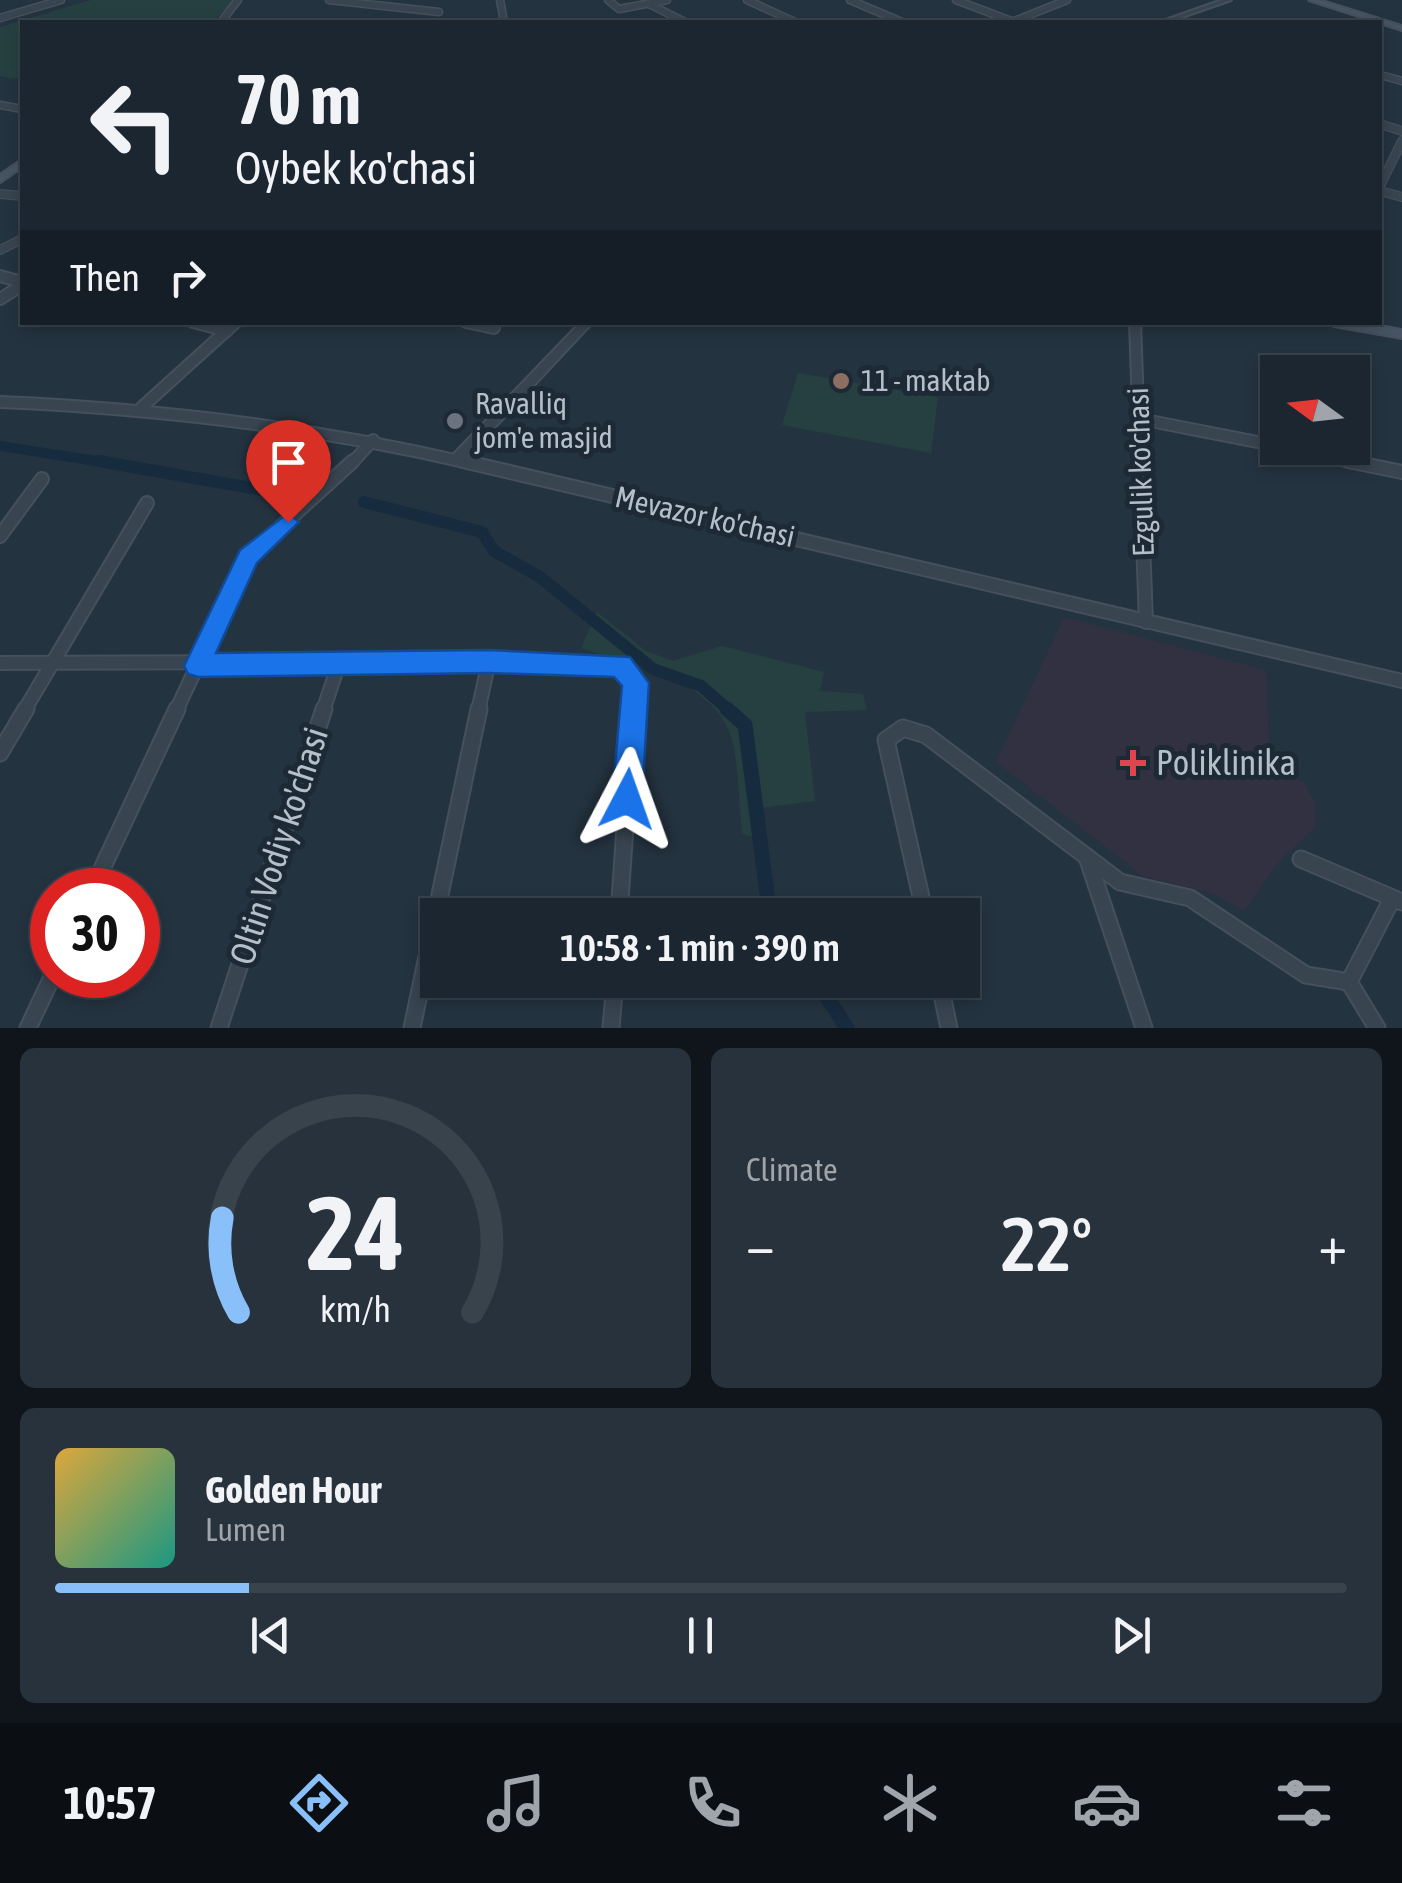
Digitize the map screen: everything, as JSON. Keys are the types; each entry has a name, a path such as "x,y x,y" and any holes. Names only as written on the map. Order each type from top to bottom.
{"main road":[{"path":"1312,0 1376,20"},
{"path":"1351,325 1402,334"}],"street":[{"path":"0,18 61,0"},
{"path":"329,0 439,12"},
{"path":"608,0 620,10 666,0"},
{"path":"747,0 792,20"},
{"path":"850,0 897,20"},
{"path":"956,0 1008,20"},
{"path":"1018,20 1067,0"},
{"path":"1168,20 1228,0"},
{"path":"649,4 682,20"},
{"path":"1382,184 1402,141"},
{"path":"204,325 227,331"},
{"path":"141,408 233,325"},
{"path":"480,325 494,328"},
{"path":"458,458 585,325"},
{"name":"Ezgulik ko'chasi","path":"1134,325 1146,622"},
{"name":"Mevazor ko'chasi","path":"0,402 141,408 373,440 1402,682"},
{"path":"1140,419 1260,443"},
{"path":"102,868 248,557 328,488 373,440"},
{"path":"1368,465 1402,472"},
{"path":"0,536 42,479"},
{"path":"0,753 147,503"},
{"path":"0,664 489,662 620,666 635,683 620,898"},
{"path":"412,1028 489,662"},
{"name":"Oltin Vodiy ko'chasi","path":"219,1028 339,663"},
{"path":"920,898 886,740 902,728 926,735 1120,882 1190,898 1306,975 1349,982 1377,1028"},
{"path":"1087,858 1144,1028"},
{"path":"1300,859 1397,900 1349,982"},
{"path":"28,1028 42,998"},
{"path":"612,1028 614,998"},
{"path":"943,998 949,1028"}],"shaded area":[{"name":"Poliklinika","path":"1064,617 1266,670 1270,764 1304,783 1316,804 1315,829 1282,858 1244,911 1211,893 1143,876 996,762"}],"green space":[{"path":"91,0 234,0 215,20 24,20"},
{"path":"20,21 20,77 14,79 0,76 0,27"},
{"path":"798,373 938,397 931,453 782,425"},
{"path":"597,612 646,651 673,661 722,646 824,672 820,691 863,694 867,710 805,712 815,801 760,808 762,839 742,834 736,759 726,725 695,691 651,670 581,648"}],"waterway":[{"path":"0,446 115,464"},
{"path":"99,461 285,494"},
{"path":"364,502 482,532 494,551 540,577 653,669 701,686 730,711"},
{"path":"727,709 745,725 768,898"},
{"path":"828,998 847,1028"}],"place":[{"name":"11 - maktab","path":"841,381"},
{"name":"Ravalliq jom'e masjid","path":"455,421"},
{"name":"Poliklinika","path":"1133,763"}],"route":[{"path":"288,522 248,557 198,666 489,662 620,666 635,683 627,799"}]}
